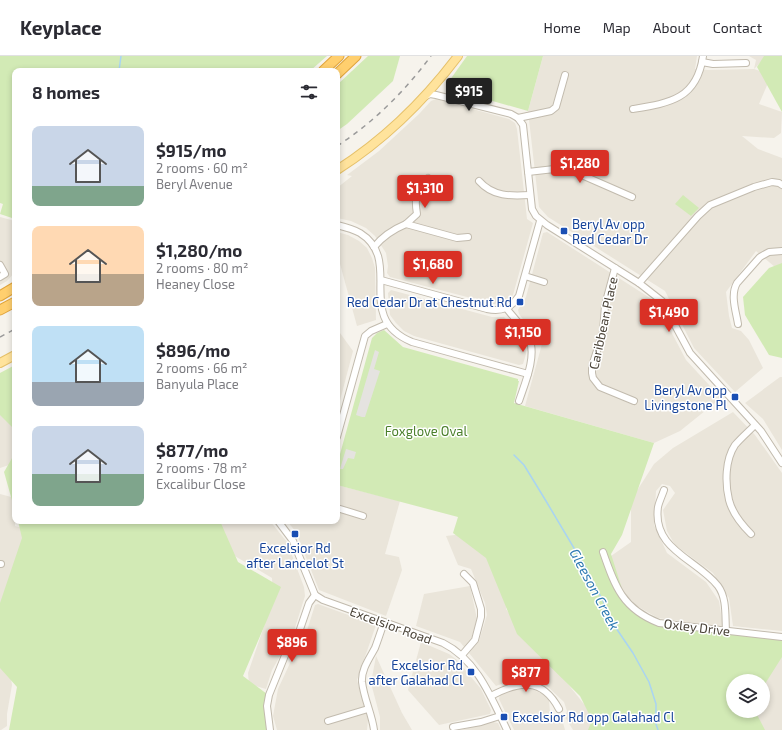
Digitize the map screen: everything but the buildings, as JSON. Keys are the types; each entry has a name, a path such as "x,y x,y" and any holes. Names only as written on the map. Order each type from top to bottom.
{"highway":[{"path":"326,68 339,56"},
{"path":"340,71 356,56"},
{"path":"0,296 12,289"},
{"path":"0,310 12,304"}],"main road":[{"path":"340,162 363,147 390,125 427,88 452,56"},
{"path":"340,168 382,137 423,98 458,56"},
{"path":"0,358 12,352"},
{"path":"0,363 12,357"}],"street":[{"path":"633,109 668,102 682,95 692,87 698,76 702,59 713,64 746,63"},
{"path":"518,118 551,111 556,107 565,74"},
{"path":"441,78 437,89 442,96"},
{"path":"423,98 430,94 442,96 511,114 518,118 523,125 532,209 540,221 639,283 662,301 690,353 755,425 782,463"},
{"path":"528,172 563,168 568,169 632,197"},
{"path":"374,247 380,240 406,224 417,214 414,202 419,188 428,178"},
{"path":"479,181 486,188 506,196 530,194"},
{"path":"639,283 698,216 710,205 754,187 772,182 779,183 782,186"},
{"path":"381,280 495,311 507,309 519,296 540,221"},
{"path":"406,224 457,238 468,237"},
{"path":"340,226 360,233 369,240 374,247 378,257 381,280 381,304 387,324 395,333 412,342 528,374"},
{"path":"738,324 734,295 737,283 760,257 769,252 782,251"},
{"path":"0,265 3,276"},
{"name":"Caribbean Place","path":"616,268 605,305 603,332 594,358 592,373 596,384 600,388 634,401"},
{"path":"525,276 544,282"},
{"path":"507,309 527,334 532,345 532,358 519,401"},
{"path":"340,426 365,336 371,330 387,324"},
{"path":"751,534 743,526 729,500 727,472 730,455 735,446 755,425"},
{"path":"664,490 658,507 658,522 662,536 673,549 707,575 718,587 725,605 726,631"},
{"path":"340,509 363,516"},
{"path":"270,730 267,706 269,696 286,653 298,635 309,603 315,595 293,541 280,524"},
{"name":"Oxley Drive","path":"603,552 621,596 634,610 648,619 659,623 782,637"},
{"path":"462,655 475,640 482,617 481,609 472,583 464,574"},
{"name":"Excelsior Road","path":"315,595 323,600 443,643 462,655 484,683 507,730"},
{"path":"374,730 373,721 368,709 362,682 362,672 375,647 384,622"},
{"path":"491,696 510,686 530,684 539,687 546,692 554,700 559,709"},
{"path":"328,721 368,709"},
{"path":"453,727 481,722 500,716"}],"shaded area":[{"path":"543,56 697,56 695,69 754,69 760,71 768,83 759,104 782,112 781,133 774,138 742,136 758,149 782,158 782,273 756,251 726,292 732,328 741,331 749,340 763,368 735,392 694,348 665,291 548,217 539,207 528,111"},
{"path":"749,56 767,56 754,69 756,60"},
{"path":"436,99 509,119 515,123 517,129 527,219 533,223 513,295 510,299 502,303 494,304 390,277 387,273 388,266 386,253 375,236 366,228 351,221 340,219 340,186 352,176 347,175 379,151 431,101"},
{"path":"0,217 12,220 12,275 7,281 0,285"},
{"path":"547,232 656,303 686,360 721,398 680,431 654,443 525,406 542,344 519,314 518,310 526,297 543,233"},
{"path":"340,233 359,241 367,248 375,268 376,320 357,326 340,264"},
{"path":"391,290 492,317 504,317 524,342 526,354 523,364 519,365 414,336 404,331 390,315 388,293"},
{"path":"340,333 353,351 340,401"},
{"path":"375,350 379,352 374,369 380,371 365,417 362,417 356,415"},
{"path":"782,377 782,450 763,419 745,403"},
{"path":"0,392 12,405 12,464 0,468"},
{"path":"733,412 755,435 782,473 782,631 733,626 729,598 713,573 675,545 667,531 663,510 675,493 670,486 662,484 656,491 654,525 667,553 706,582 719,601 723,627 658,618 637,606 620,588 611,556 631,542 631,500 654,464 673,448"},
{"path":"346,449 356,452 354,459 348,458 343,469 340,469"},
{"path":"340,486 400,501 385,554 399,557 402,570 386,616 319,590 296,532 289,524 340,524"},
{"path":"0,494 12,497 12,524 47,534 10,672 12,685 7,714 7,726 0,730"},
{"path":"215,524 272,524 287,542 304,587 305,596 293,634 272,670 266,689 249,684 248,673 273,600 272,578 228,552"},
{"path":"463,534 483,549 512,586 506,609 527,638 583,703 591,709 594,723 591,730 573,730 565,717 567,711 564,702 547,686 535,680 517,678 496,686 469,653 479,641 487,615 485,603 471,569 458,565 446,536"},
{"path":"470,586 477,619 470,643 465,648 460,642 416,626 424,594"},
{"path":"318,604 376,625 357,680 368,720 367,730 277,730 273,716 278,689 291,661 304,640 315,605"},
{"path":"421,642 449,654 457,660 481,689 491,710 490,714 439,725 408,690"},
{"path":"376,656 402,713 412,730 380,730 380,717 371,683"},
{"path":"782,656 782,730 757,730 753,718 770,718 770,674"},
{"path":"515,688 529,688 545,695 549,700 550,713 562,719 565,730 514,730 499,699 500,694"},
{"path":"493,722 498,723 501,730 460,730"}],"green space":[{"path":"0,56 327,56 313,68 12,68 12,218 0,214 3,204 0,203"},
{"path":"368,56 400,56 393,81 340,129 340,82"},
{"path":"467,56 543,56 528,111 447,88 447,84"},
{"path":"764,56 782,56 782,112 757,67"},
{"path":"683,195 699,208 691,216 675,204"},
{"path":"782,263 782,358 769,355 745,315 743,297 769,268"},
{"name":"Foxglove Oval","path":"384,330 403,347 518,379 519,381 514,403 654,443 622,535 611,554 624,595 637,610 657,623 782,637 782,657 770,676 770,674 726,674 726,718 759,718 765,730 588,730 592,720 580,696 517,634 486,558 453,533 458,517 340,486 340,454 372,338 377,333"},
{"path":"12,367 12,427 0,415 0,373"},
{"path":"12,458 12,500 4,472"},
{"path":"19,524 221,524 238,562 281,587 243,676 267,694 266,730 9,730 17,687 0,668 0,603 22,538"}],"waterway":[{"path":"119,68 121,56"},
{"name":"Gleeson Creek","path":"514,455 524,465 546,501 587,570 616,628 633,653 649,682 656,704 656,724 658,730"}],"railway":[{"path":"340,144 388,106 431,56"},
{"path":"0,337 12,331"}],"place":[{"name":"Beryl Av opp Red Cedar Dr","path":"564,231"},
{"name":"Red Cedar Dr at Chestnut Rd","path":"520,302"},
{"name":"Beryl Av opp Livingstone Pl","path":"735,397"},
{"name":"Excelsior Rd after Lancelot St","path":"295,534"},
{"name":"Excelsior Rd after Galahad Cl","path":"471,672"},
{"name":"Excelsior Rd opp Galahad Cl","path":"504,717"}]}
